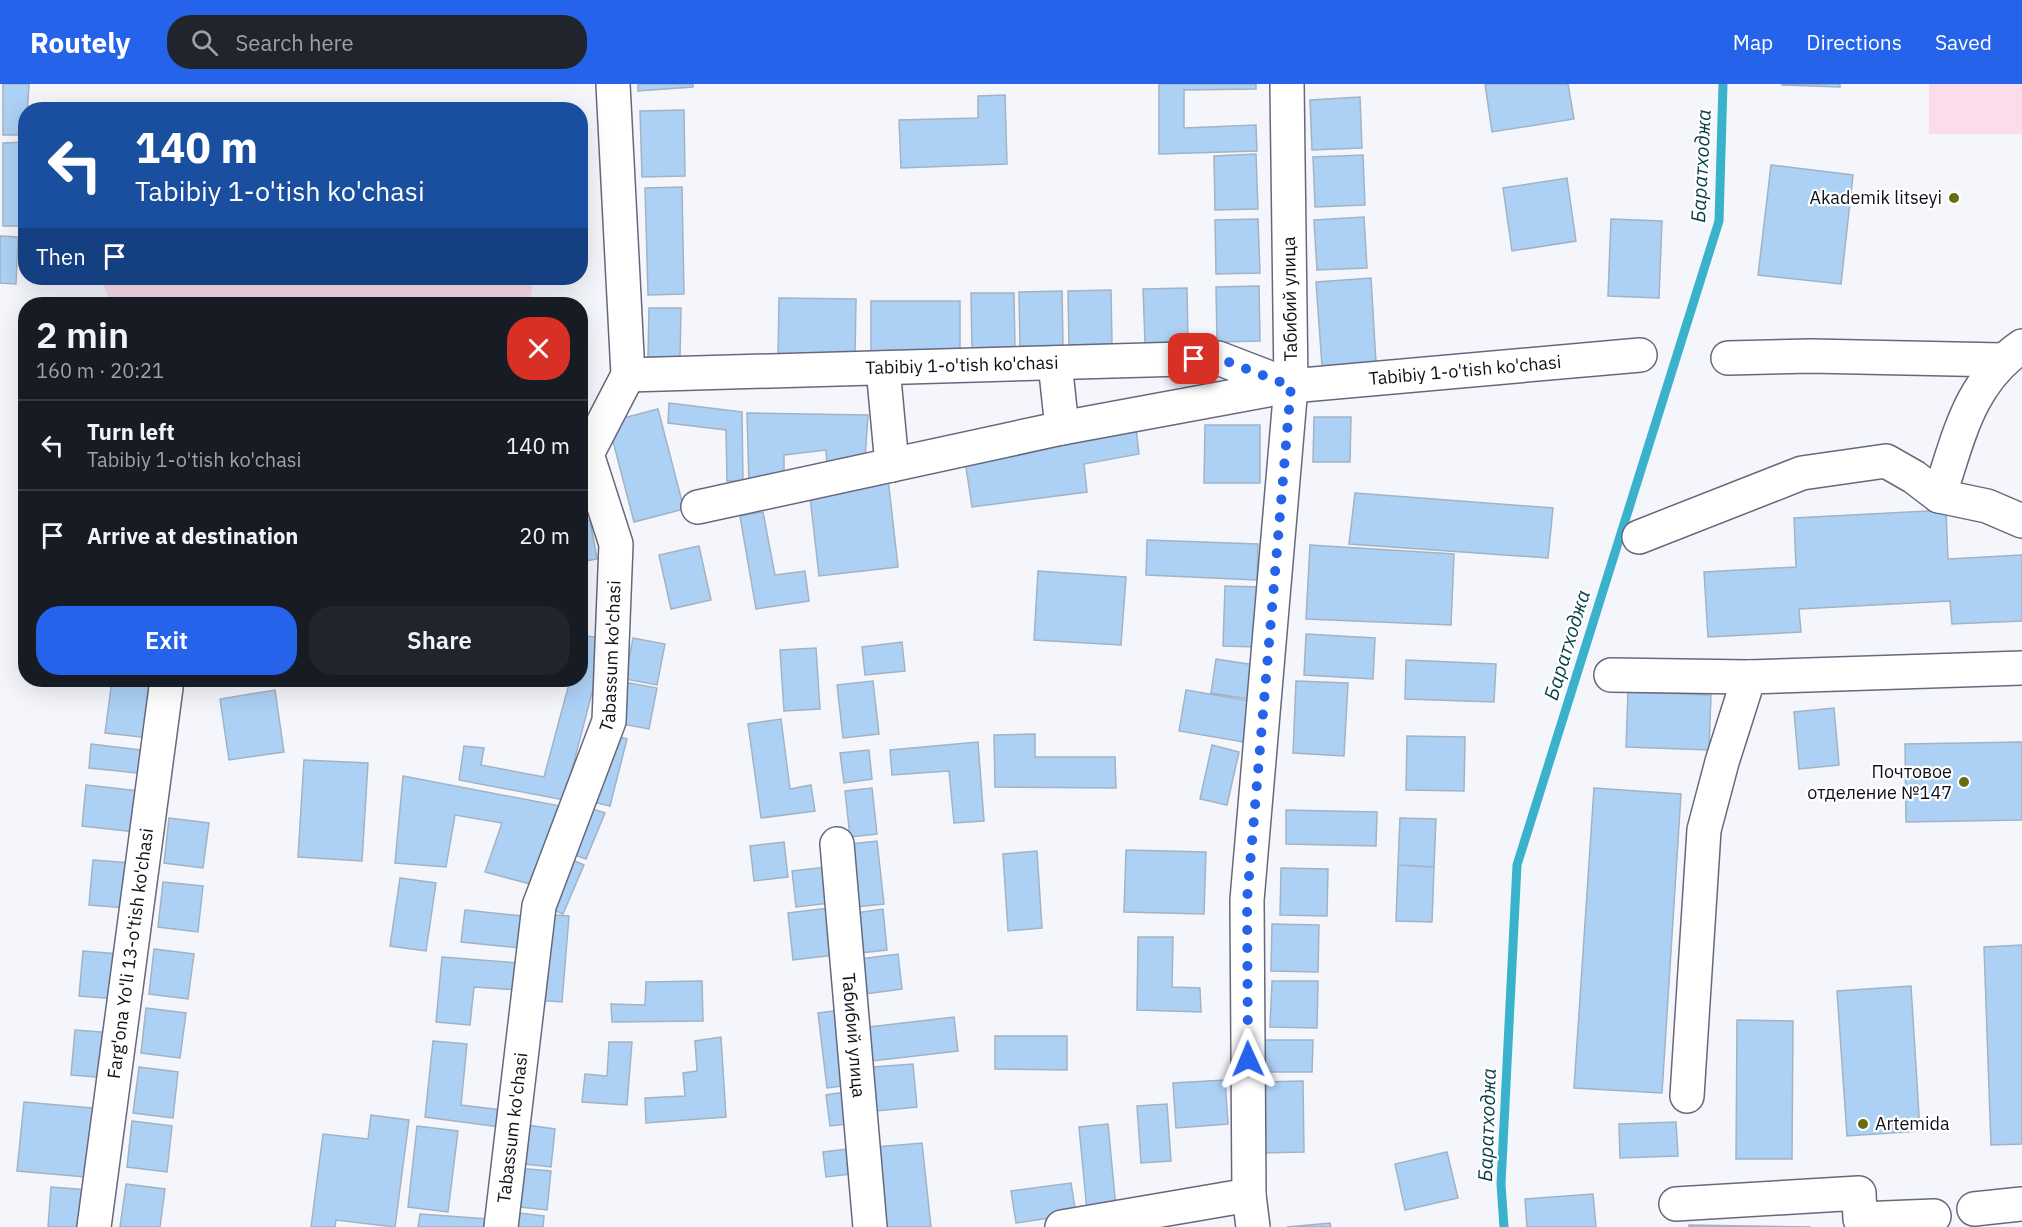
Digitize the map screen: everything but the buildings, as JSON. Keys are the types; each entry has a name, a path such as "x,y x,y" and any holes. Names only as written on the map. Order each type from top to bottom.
{"street":[{"path":"613,84 628,375"},
{"name":"Табибий улица","path":"1252,1227 1249,1195 1247,900 1291,386 1287,84"},
{"path":"1728,358 2012,353"},
{"path":"1939,496 1971,401 2012,353"},
{"name":"Tabibiy 1-o'tish ko'chasi","path":"699,507 1062,428 1291,386 1640,355"},
{"name":"Tabibiy 1-o'tish ko'chasi","path":"628,375 1218,358 1291,386"},
{"path":"1054,363 1062,428"},
{"path":"883,368 892,465"},
{"name":"Tabassum ko'chasi","path":"588,452 628,375"},
{"name":"Tabassum ko'chasi","path":"501,1227 539,906 609,721 616,544 588,457"},
{"path":"1639,537 1802,473 1886,461 1914,477 1939,496 1987,506 2022,521"},
{"path":"1611,675 1749,677 2022,668"},
{"path":"1687,1096 1704,830 1722,762 1749,677"},
{"name":"Farg'ona Yo'li 13-o'tish ko'chasi","path":"94,1227 166,687"},
{"name":"Табибий улица","path":"837,844 870,1227"},
{"path":"1676,1204 1859,1193 1860,1223 1934,1216"},
{"path":"1062,1227 1249,1195"},
{"path":"1974,1209 2022,1204"}],"shaded area":[{"path":"1929,84 2022,84 2022,134 1929,134"},
{"path":"104,285 532,285 530,297 108,297"}],"waterway":[{"name":"Баратходжа","path":"1504,1227 1501,1184 1517,865 1719,221 1723,84"}],"place":[{"name":"Akademik litseyi","path":"1954,198"},
{"name":"Почтовое отделение №147","path":"1964,782"},
{"name":"Artemida","path":"1863,1124"}],"route":[{"path":"1194,359 1218,358 1291,386 1247,900 1248,1059"}]}
